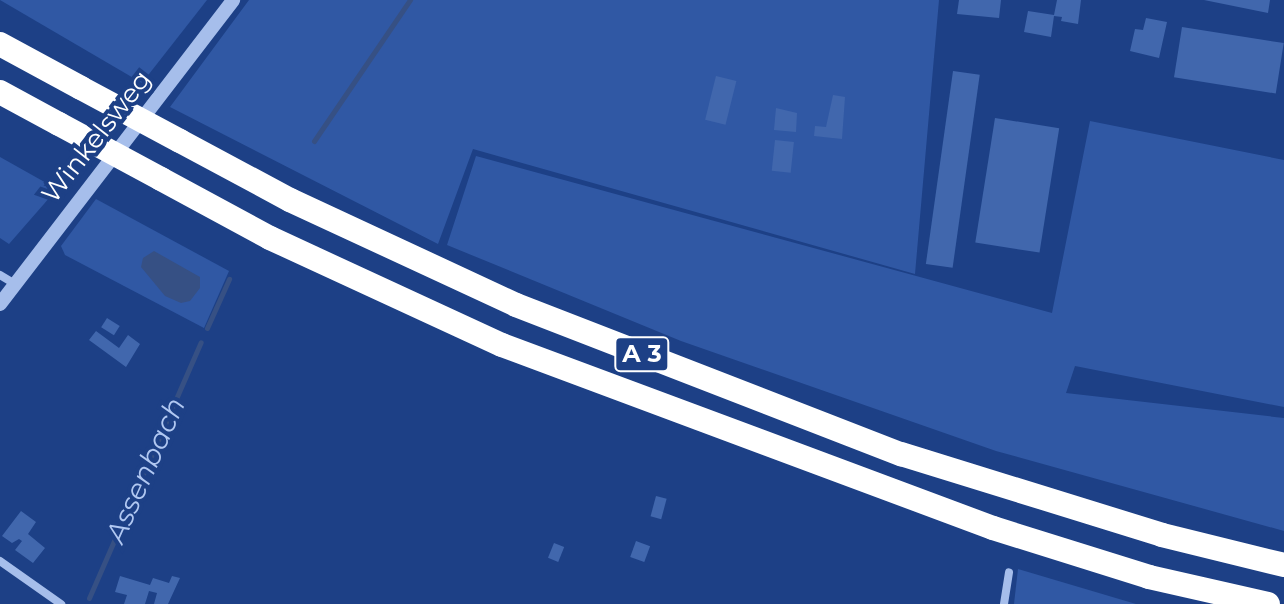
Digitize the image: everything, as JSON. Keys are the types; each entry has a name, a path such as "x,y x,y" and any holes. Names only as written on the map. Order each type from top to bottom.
{"highway":[{"name":"A 3","path":"0,44 290,200 516,305 901,454 1162,535 1284,565"},
{"name":"A 3","path":"0,92 270,238 502,345 1046,546 1149,577 1268,604"}],"street":[{"name":"Winkelsweg","path":"0,304 233,0"},
{"path":"0,275 15,284"},
{"path":"1,565 61,604"},
{"path":"1004,604 1009,572"}],"shaded area":[{"path":"0,0 207,0 142,83"},
{"path":"249,0 939,0 915,274 473,149 438,244 170,107"},
{"path":"1090,121 1284,160 1284,407 1075,366 1066,393 1284,418 1284,531 996,451 681,341 447,245 476,156 1052,313"},
{"path":"0,157 57,189 9,244 0,238"},
{"path":"96,199 229,271 204,328 65,255 61,246"},
{"path":"154,251 200,277 200,288 190,301 181,303 165,296 141,267 143,258"},
{"path":"1018,569 1136,604 1014,604"}],"building":[{"path":"959,0 1001,0 999,18 957,14"},
{"path":"1057,0 1081,0 1078,24 1061,21 1062,17 1054,16 1051,37 1024,32 1028,11 1054,15"},
{"path":"1204,0 1270,0 1268,13"},
{"path":"1146,18 1167,22 1159,58 1130,51 1135,29 1143,30"},
{"path":"1182,27 1284,43 1276,93 1174,77"},
{"path":"953,71 980,75 953,268 926,264"},
{"path":"716,76 736,81 725,125 705,120"},
{"path":"833,95 845,97 842,139 814,136 815,126 826,127"},
{"path":"776,108 797,113 796,132 774,130"},
{"path":"995,118 1059,128 1039,253 975,242"},
{"path":"775,140 794,142 791,173 772,171"},
{"path":"107,318 120,326 114,335 101,327"},
{"path":"96,331 119,348 128,335 140,344 126,367 89,340"},
{"path":"656,496 667,499 661,519 651,516"},
{"path":"21,511 36,522 28,534 45,548 33,563 15,550 22,541 19,539 12,543 2,536"},
{"path":"636,541 650,546 644,562 630,557"},
{"path":"554,543 564,547 558,562 548,558"},
{"path":"120,576 150,585 153,578 169,583 172,576 180,578 168,604 154,604 157,593 149,591 145,604 124,604 127,595 115,592"}],"waterway":[{"name":"Assenbach","path":"314,141 410,0"},
{"name":"Assenbach","path":"207,328 229,279"},
{"name":"Assenbach","path":"89,598 201,342"}]}
